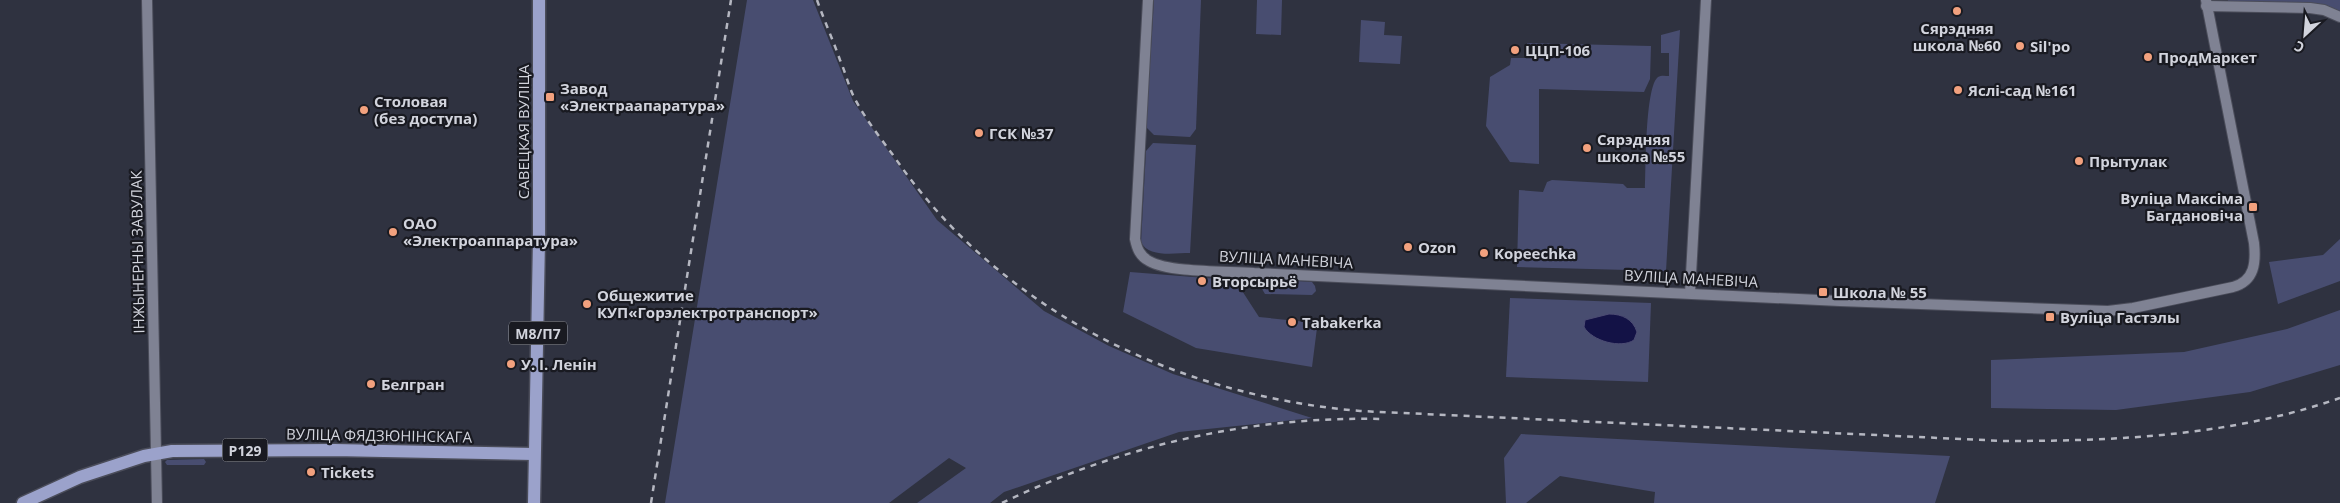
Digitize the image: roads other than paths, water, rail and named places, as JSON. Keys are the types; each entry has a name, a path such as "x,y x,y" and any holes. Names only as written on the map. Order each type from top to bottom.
{"main road":[{"name":"САВЕЦКАЯ ВУЛІЦА","path":"534,503 534,454 537,425 539,240 539,0"},
{"name":"ВУЛІЦА ФЯДЗЮНІНСКАГА","path":"23,503 80,477 157,452 334,450 534,454"}],"street":[{"name":"ІНЖЫНЕРНЫ ЗАВУЛАК","path":"147,0 157,503"},
{"name":"ВУЛІЦА МАНЕВІЧА","path":"1148,0 1135,239 1138,250 1151,262 1177,268 1690,294 2108,311 2133,308 2233,287 2240,285 2252,274 2255,258 2254,243 2206,3"},
{"path":"1690,294 1703,24 1706,0"},
{"path":"2206,3 2310,8 2324,10 2340,16"}],"railway":[{"path":"651,503 731,0"},
{"path":"817,0 851,91 866,118 936,210 985,259 1039,300 1097,336 1159,364 1224,386 1291,402 1360,411 2004,441 2089,440 2174,434 2258,421 2340,398"},
{"path":"1002,503 1093,465 1187,438 1283,423 1332,419 1381,419"}],"place":[{"name":"Сярэдняя школа №60","path":"1957,11"},
{"name":"Sil'po","path":"2020,46"},
{"name":"ЦЦП-106","path":"1515,50"},
{"name":"ПродМаркет","path":"2148,57"},
{"name":"Яслі-сад №161","path":"1958,90"},
{"name":"Завод «Электраапаратура»","path":"550,97"},
{"name":"Столовая (без доступа)","path":"364,110"},
{"name":"ГСК №37","path":"979,133"},
{"name":"Сярэдняя школа №55","path":"1587,148"},
{"name":"Прытулак","path":"2079,161"},
{"name":"Вуліца Максіма Багдановіча","path":"2253,207"},
{"name":"ОАО «Электроаппаратура»","path":"393,232"},
{"name":"Ozon","path":"1408,247"},
{"name":"Kopeechka","path":"1484,253"},
{"name":"Вторсырьё","path":"1202,281"},
{"name":"Школа № 55","path":"1823,292"},
{"name":"Общежитие КУП«Горэлектротранспорт»","path":"587,304"},
{"name":"Вуліца Гастэлы","path":"2050,317"},
{"name":"Tabakerka","path":"1292,322"},
{"name":"У. І. Ленін","path":"511,364"},
{"name":"Белгран","path":"371,384"},
{"name":"Tickets","path":"311,472"}]}
